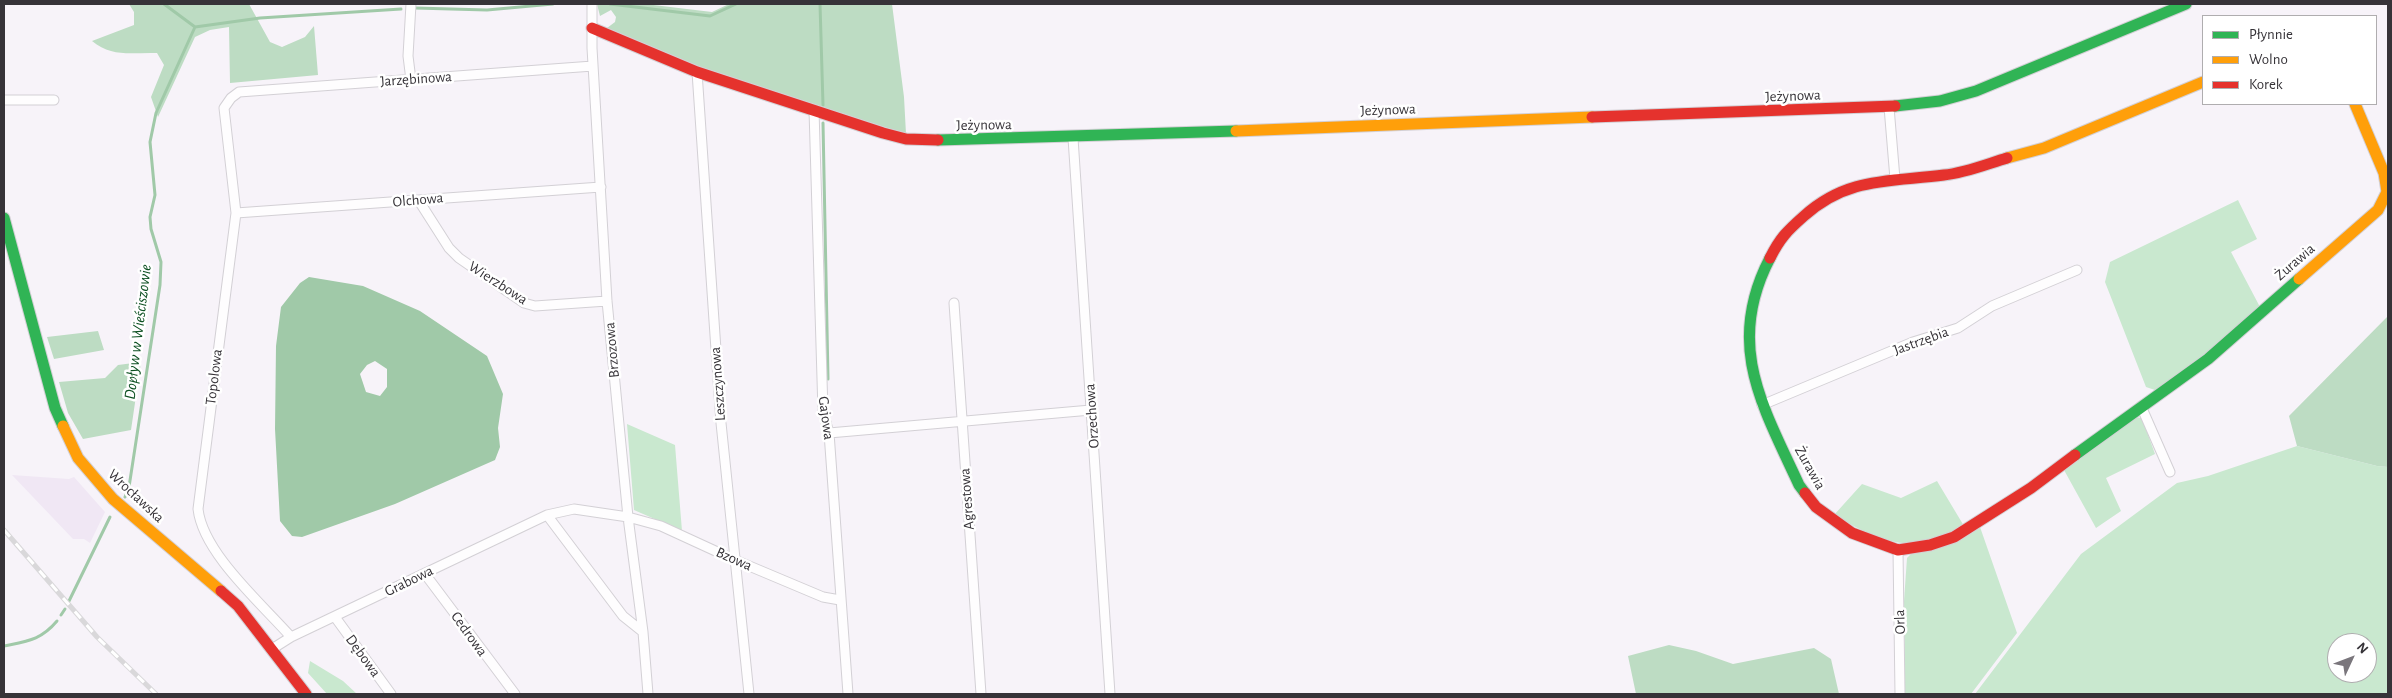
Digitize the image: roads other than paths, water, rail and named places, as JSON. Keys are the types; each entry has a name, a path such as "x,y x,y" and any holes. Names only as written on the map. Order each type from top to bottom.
{"street":[{"path":"410,80 408,56 411,4"},
{"name":"Brzozowa","path":"592,4 593,66 607,301 628,517 643,632 648,694"},
{"name":"Jeżynowa","path":"592,28 697,72 906,139 948,140 1073,138 1889,107 1940,101 1976,91 2186,4"},
{"name":"Jarzębinowa","path":"239,92 593,66"},
{"name":"Leszczynowa","path":"697,72 721,423 749,694"},
{"name":"Żurawia","path":"2202,82 2044,148 1946,175 1895,179 1850,187 1833,194 1815,206 1781,237 1760,276 1754,295 1748,326 1752,365 1762,405 1799,485 1811,502 1826,516 1852,533 1898,550 1942,542 1970,528 2064,465 2141,406 2230,342 2378,210 2387,192 2384,173 2355,105"},
{"name":"Topolowa","path":"239,92 231,98 224,108 236,213 198,508 200,522 214,552 291,637"},
{"path":"4,100 54,100"},
{"path":"1889,107 1895,179"},
{"name":"Gajowa","path":"814,110 823,412 829,433 848,694"},
{"name":"Orzechowa","path":"1073,138 1110,694"},
{"name":"Olchowa","path":"236,213 419,201 600,186"},
{"name":"Wierzbowa","path":"419,201 448,248 459,258 524,303 535,306 607,301"},
{"name":"Wrocławska","path":"4,218 55,408 78,458 113,499 238,606 306,694"},
{"name":"Jastrzębia","path":"1762,405 1913,342 1958,328 1992,306 2077,270"},
{"name":"Agrestowa","path":"954,303 981,694"},
{"path":"2141,406 2170,472"},
{"path":"829,433 1091,410"},
{"name":"Grabowa","path":"272,649 291,637 547,515 574,509 628,517"},
{"path":"547,515 623,616 643,632"},
{"name":"Bzowa","path":"628,517 662,526 735,560 823,597 840,600"},
{"name":"Orla","path":"1898,550 1900,694"},
{"name":"Cedrowa","path":"425,574 515,694"},
{"name":"Dębowa","path":"336,617 391,694"}],"waterway":[{"path":"164,4 195,27"},
{"name":"Dopływ w Wieściszowie","path":"415,8 487,10 553,4"},
{"path":"610,4 710,16 736,4"},
{"path":"820,4 823,105"},
{"name":"Dopływ w Wieściszowie","path":"125,497 129,487 160,285 161,262 151,229 150,217 155,195 150,142 156,113 195,27 260,18 401,9"},
{"path":"823,123 828,379"},
{"name":"Dopływ w Wieściszowie","path":"69,601 110,517"},
{"name":"Dopływ w Wieściszowie","path":"61,615 65,609"},
{"name":"Dopływ w Wieściszowie","path":"4,646 40,636 57,621"}],"railway":[{"path":"4,530 97,637 156,694"}]}
